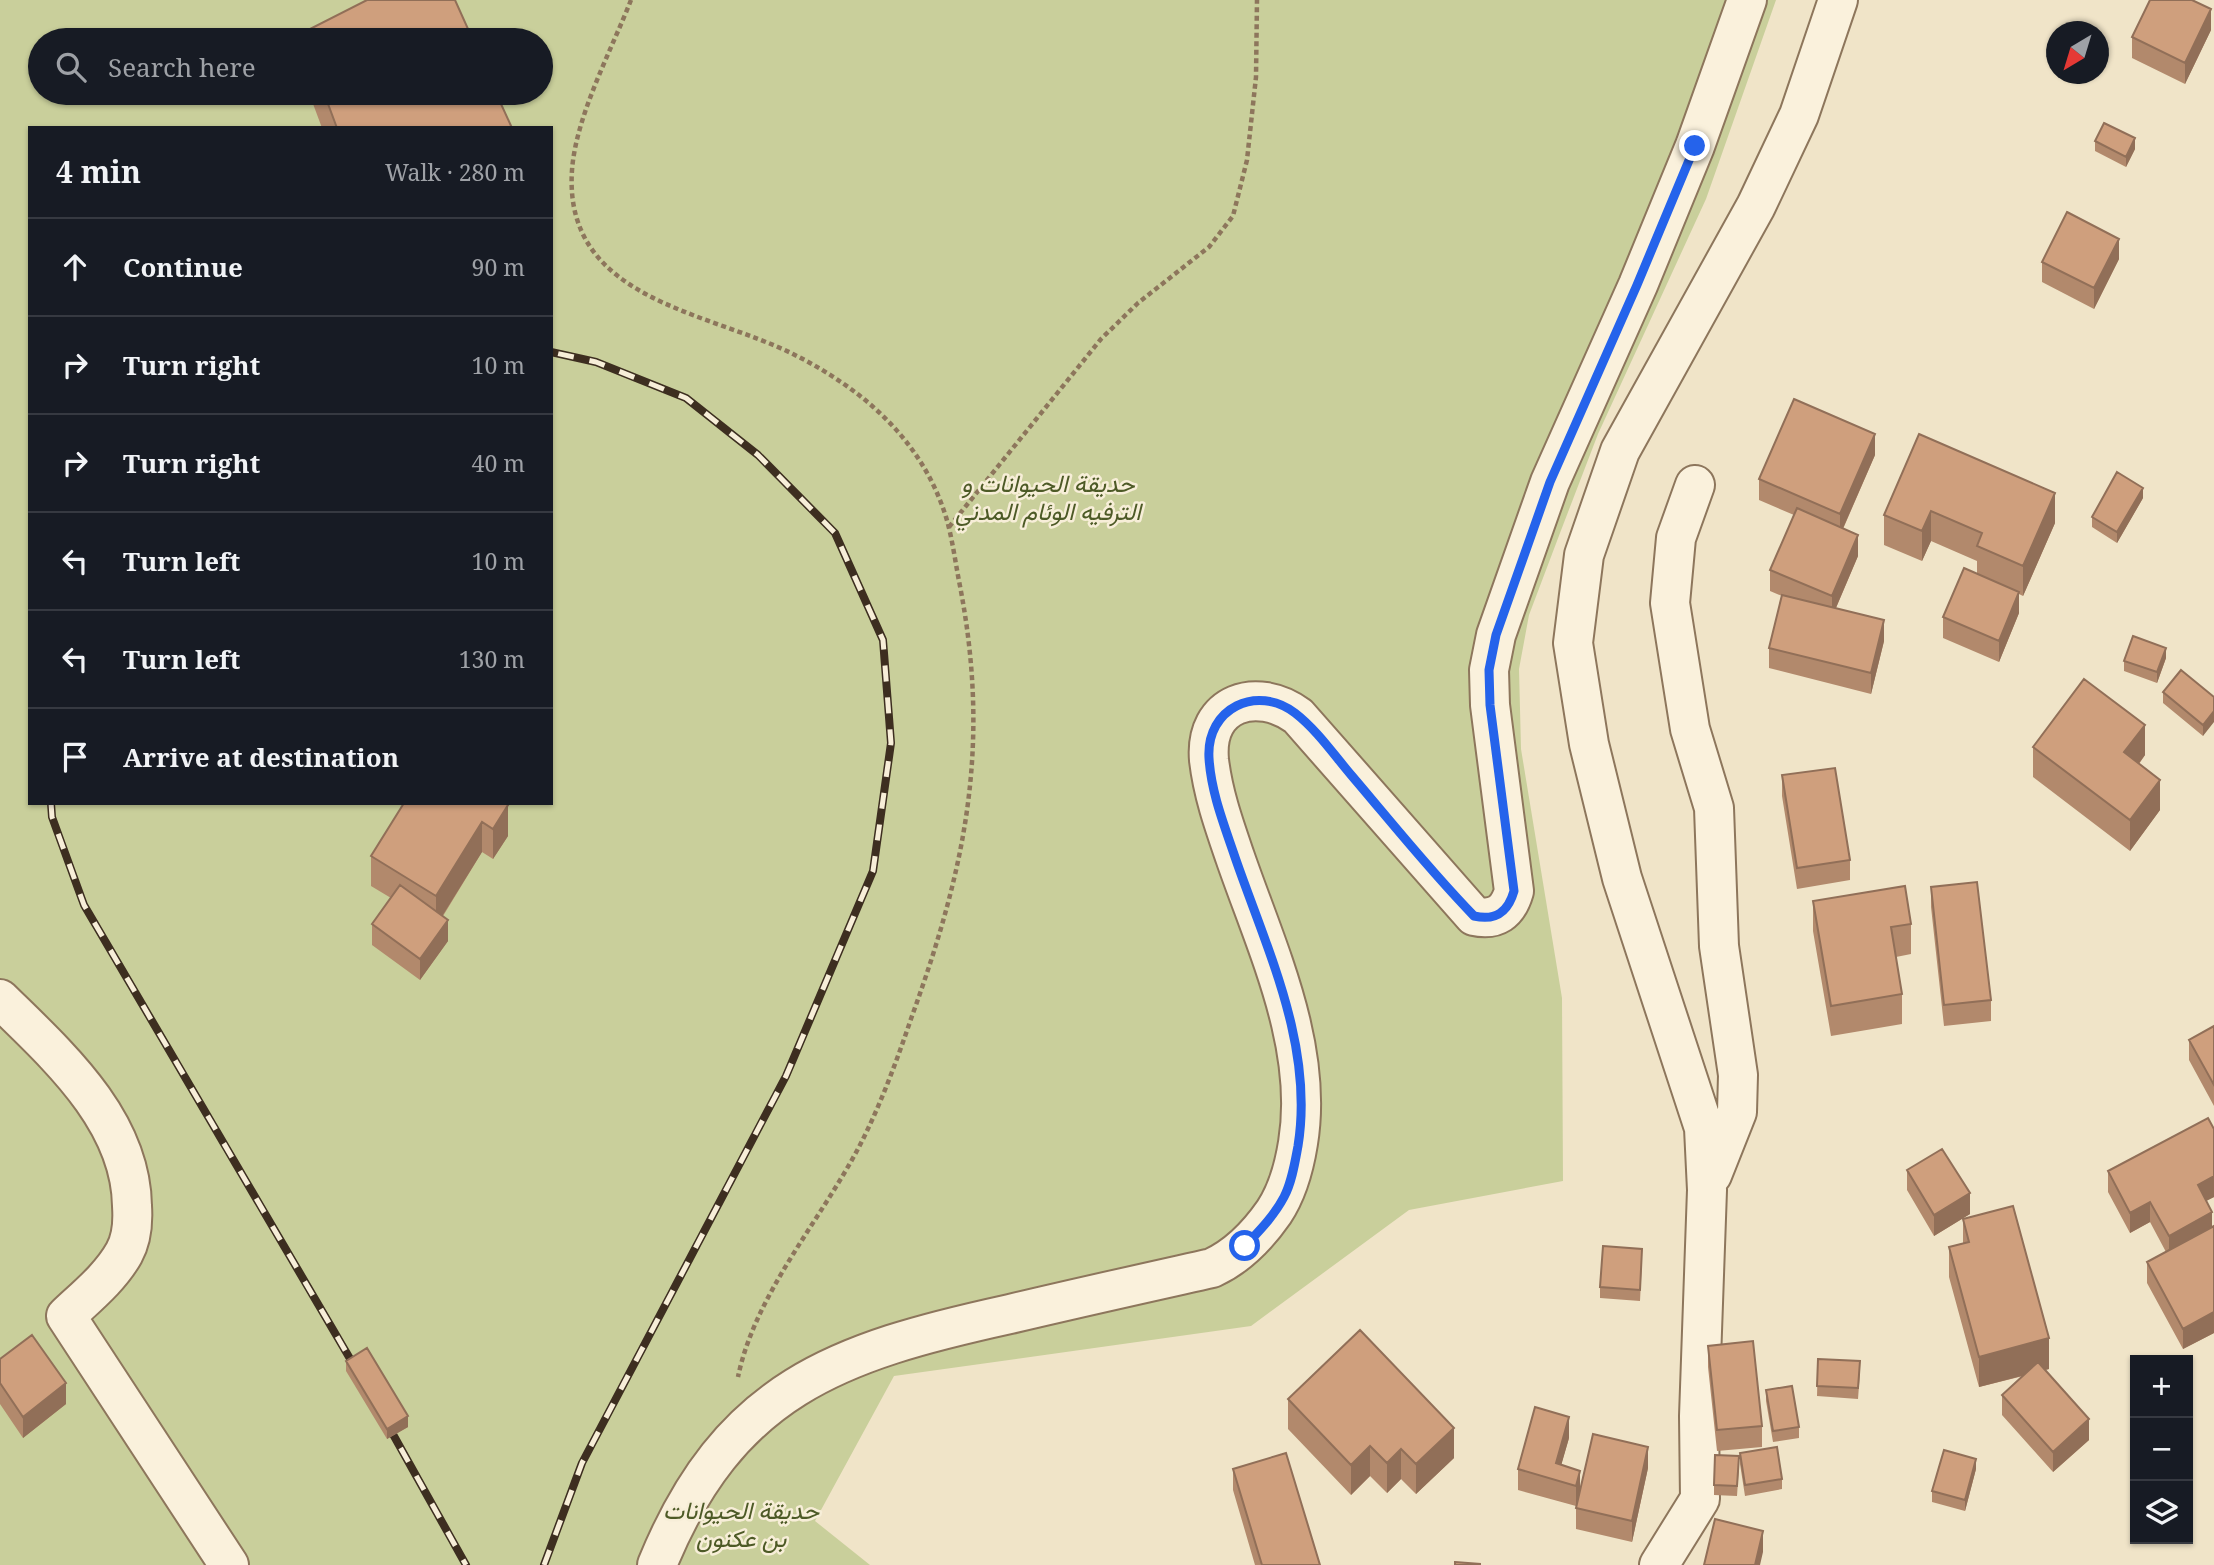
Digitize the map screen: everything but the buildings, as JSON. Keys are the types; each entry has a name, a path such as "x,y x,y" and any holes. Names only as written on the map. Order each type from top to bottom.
{"street":[{"path":"657,1565 685,1507 724,1449 745,1425 816,1374 915,1335 1212,1268 1230,1260 1245,1246 1265,1225 1285,1196 1295,1163 1304,1096 1297,1041 1217,803 1209,757 1210,741 1218,720 1232,706 1248,700 1269,700 1298,716 1474,916 1485,919 1501,915 1510,905 1514,891 1490,705 1489,670 1496,635 1550,482 1695,146 1747,0"},
{"path":"1659,1565 1700,1499 1699,1416 1707,1190 1704,1128 1622,878 1589,744 1573,643 1584,555 1620,451 1756,206 1800,115 1838,0"},
{"path":"1695,485 1676,538 1670,603 1690,729 1714,808 1719,946 1738,1075 1737,1112 1707,1190"},
{"path":"0,999 67,1066 119,1139 132,1186 133,1226 125,1252 102,1282 66,1317 229,1565"}],"path":[{"path":"631,0 580,130 572,166 572,192 578,221 611,273 644,294 795,355 857,394 890,420 913,448 927,471 948,527 964,606 974,687 975,747 960,861 936,950 878,1107 859,1147 765,1305 751,1333 736,1388"},
{"path":"948,527 1101,339 1138,303 1209,247 1233,216 1247,160 1256,77 1257,0"}],"green space":[{"name":"حديقة الحيوانات و الترفيه الوئام المدني","path":"0,0 1776,0 1706,199 1598,434 1529,615 1519,669 1521,749 1562,998 1563,1181 1409,1210 1251,1326 894,1376 815,1521 870,1565 0,1565"}],"railway":[{"path":"544,1565 582,1463 786,1076 873,871 891,743 883,640 835,533 758,455 686,398 596,362 553,352"},
{"path":"51,805 52,817 84,905 359,1374"},
{"path":"385,1420 466,1565"}],"route":[{"path":"1245,1246 1265,1225 1285,1196 1295,1163 1304,1096 1297,1041 1217,803 1209,757 1210,741 1218,720 1232,706 1248,700 1269,700 1285,706 1319,737 1474,916 1485,919 1501,915 1510,905 1514,891 1490,705 1489,670 1496,635 1550,482 1695,146"}],"park label":[{"name":"حديقة الحيوانات بن عكنون","path":"741,1525"}]}
